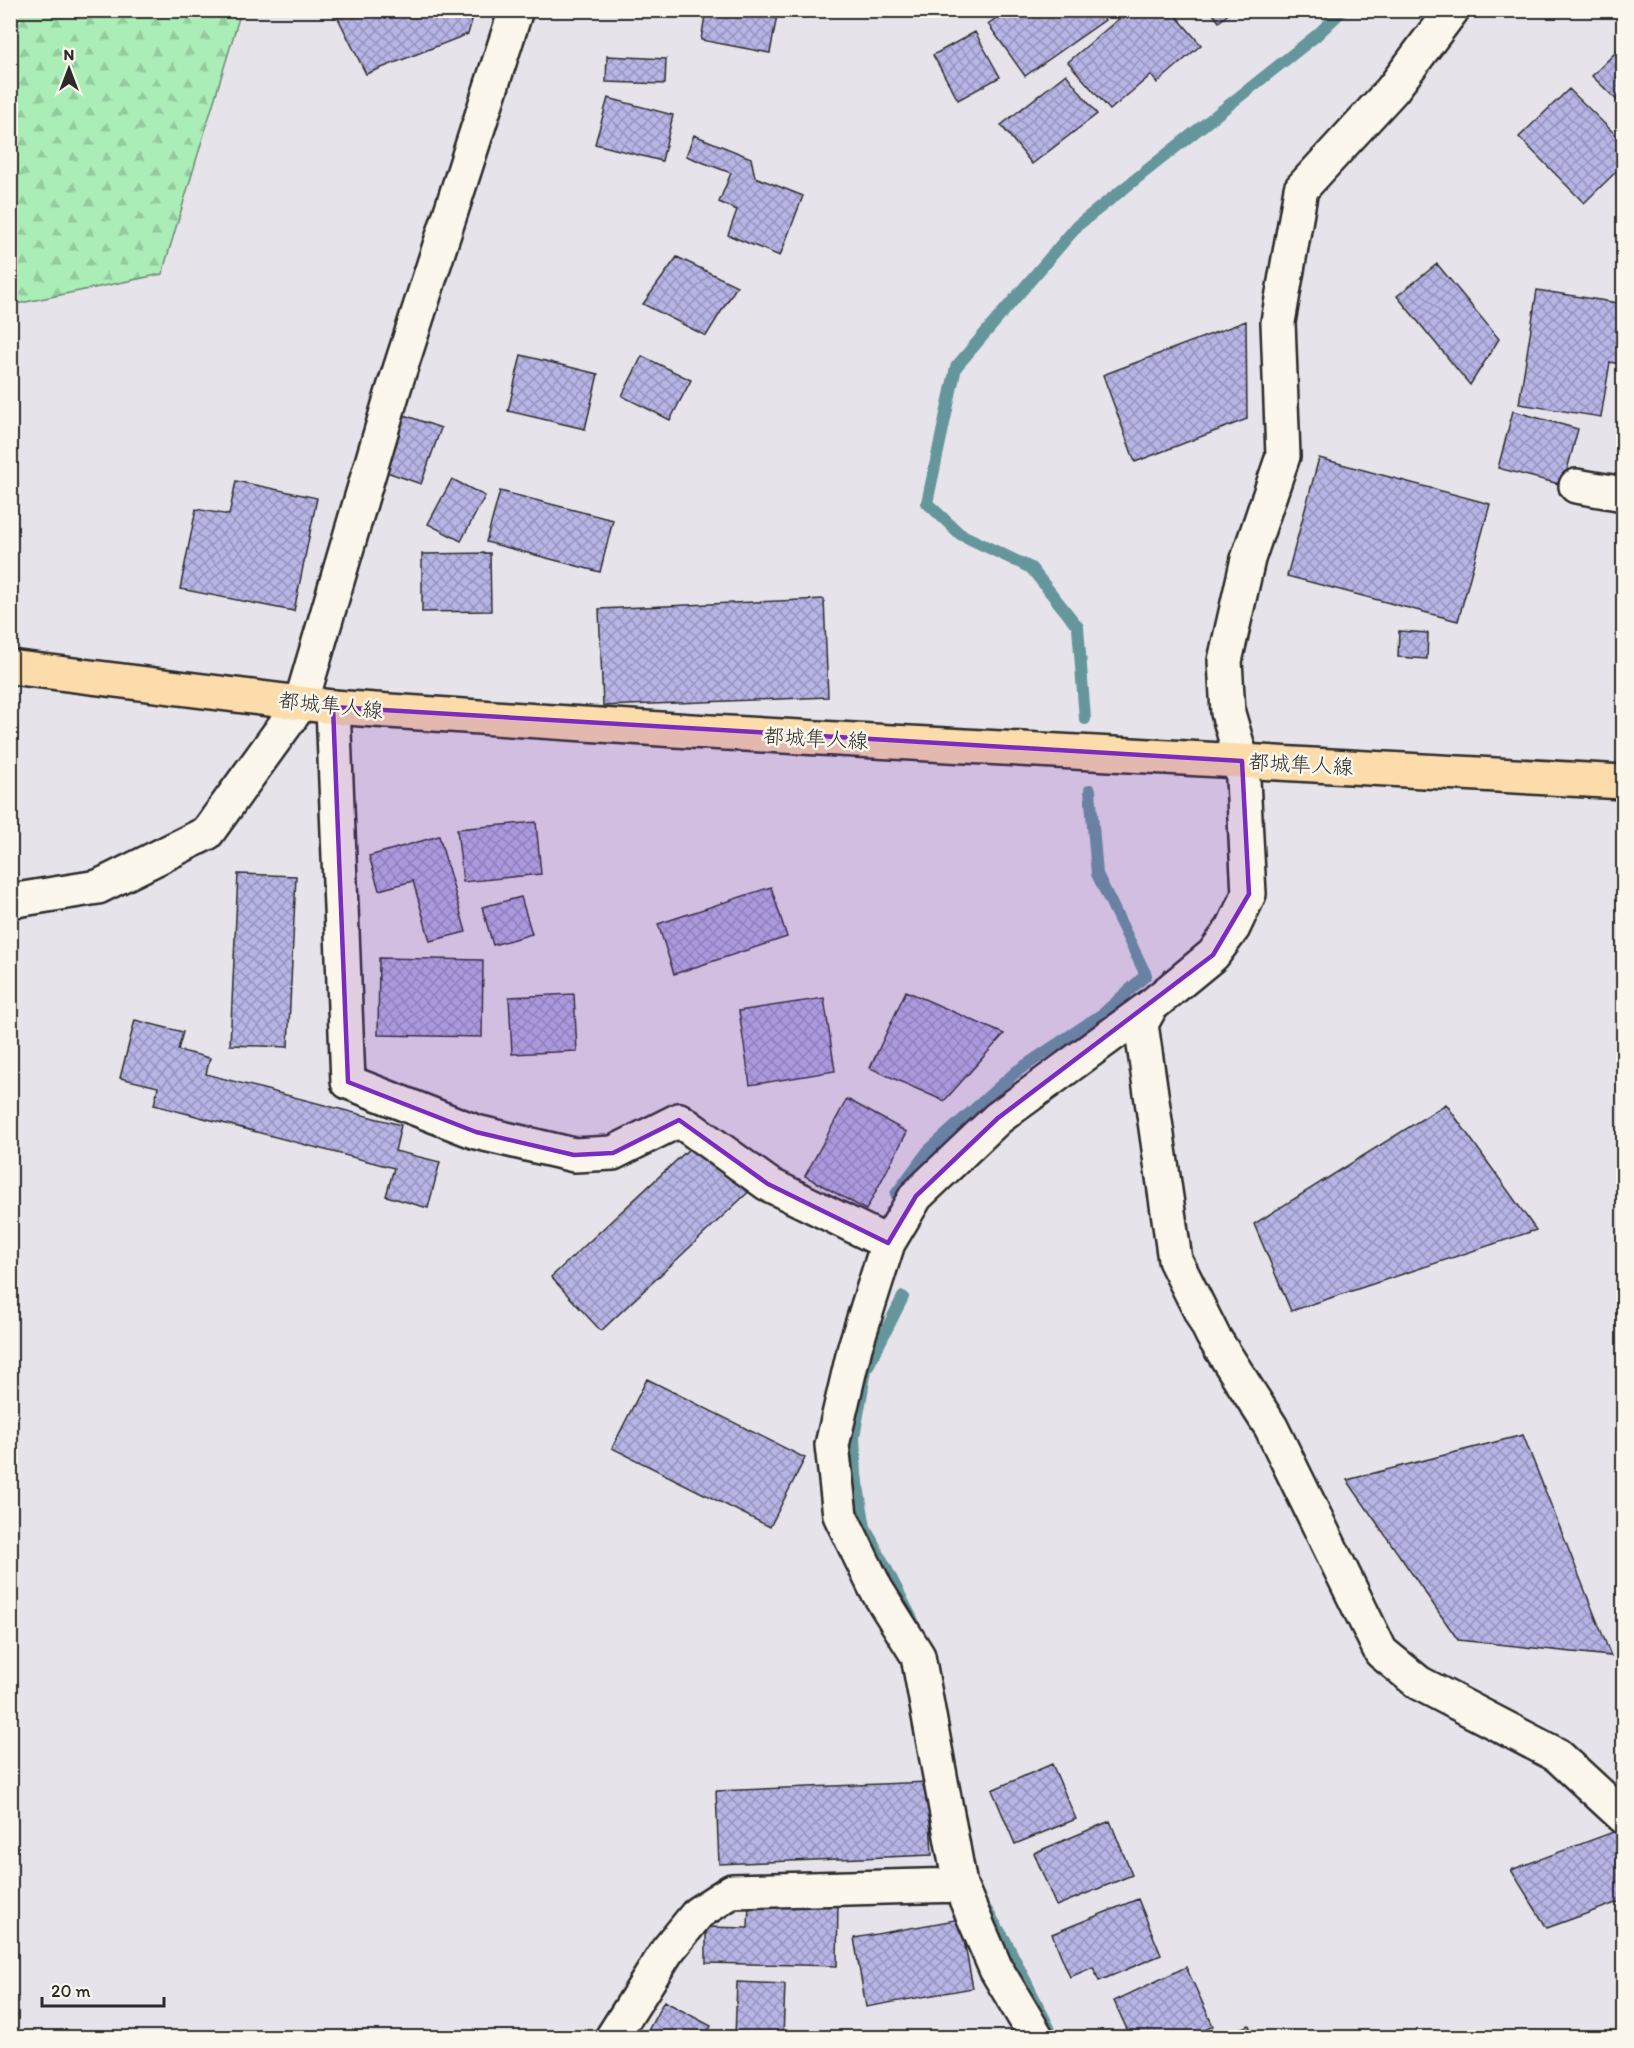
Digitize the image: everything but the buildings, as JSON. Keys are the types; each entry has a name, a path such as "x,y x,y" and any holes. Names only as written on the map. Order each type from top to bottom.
{"main road":[{"name":"都城隼人線","path":"10,667 317,705 691,731 1623,782"}],"street":[{"path":"516,10 394,388 317,705 348,1082 476,1132 574,1155 613,1154 679,1120 768,1184 888,1243"},
{"path":"1037,2037 996,1969 960,1885 918,1656 876,1589 840,1515 832,1445 855,1347 888,1243 916,1196 998,1118 1151,1006 1213,955 1233,928 1249,894 1242,761 1228,713 1225,661 1248,559 1283,456 1278,322 1301,189 1392,90 1452,10"},
{"path":"1576,486 1623,490"},
{"path":"10,901 98,887 207,833 317,705"},
{"path":"1151,1006 1141,1024 1175,1260 1213,1336 1271,1427 1382,1652 1419,1683 1557,1755 1623,1816"},
{"path":"612,2037 667,1951 698,1913 732,1891 960,1885"}],"highlighted area":[{"path":"333,707 1242,761 1249,894 1213,955 998,1118 916,1196 888,1243 768,1184 679,1120 613,1153 574,1155 476,1132 348,1082"}],"green space":[{"path":"11,10 241,11 162,274 11,305"}],"waterway":[{"path":"1085,719 1078,627 1031,568 960,534 927,503 956,367 1078,225 1317,35 1343,10"},
{"path":"896,1194 928,1151 1017,1071 1104,1013 1146,975 1097,874 1090,790"},
{"path":"903,1297 866,1370 854,1437 856,1475 865,1527 913,1621"},
{"path":"985,1908 1005,1940 1054,2038"}]}
